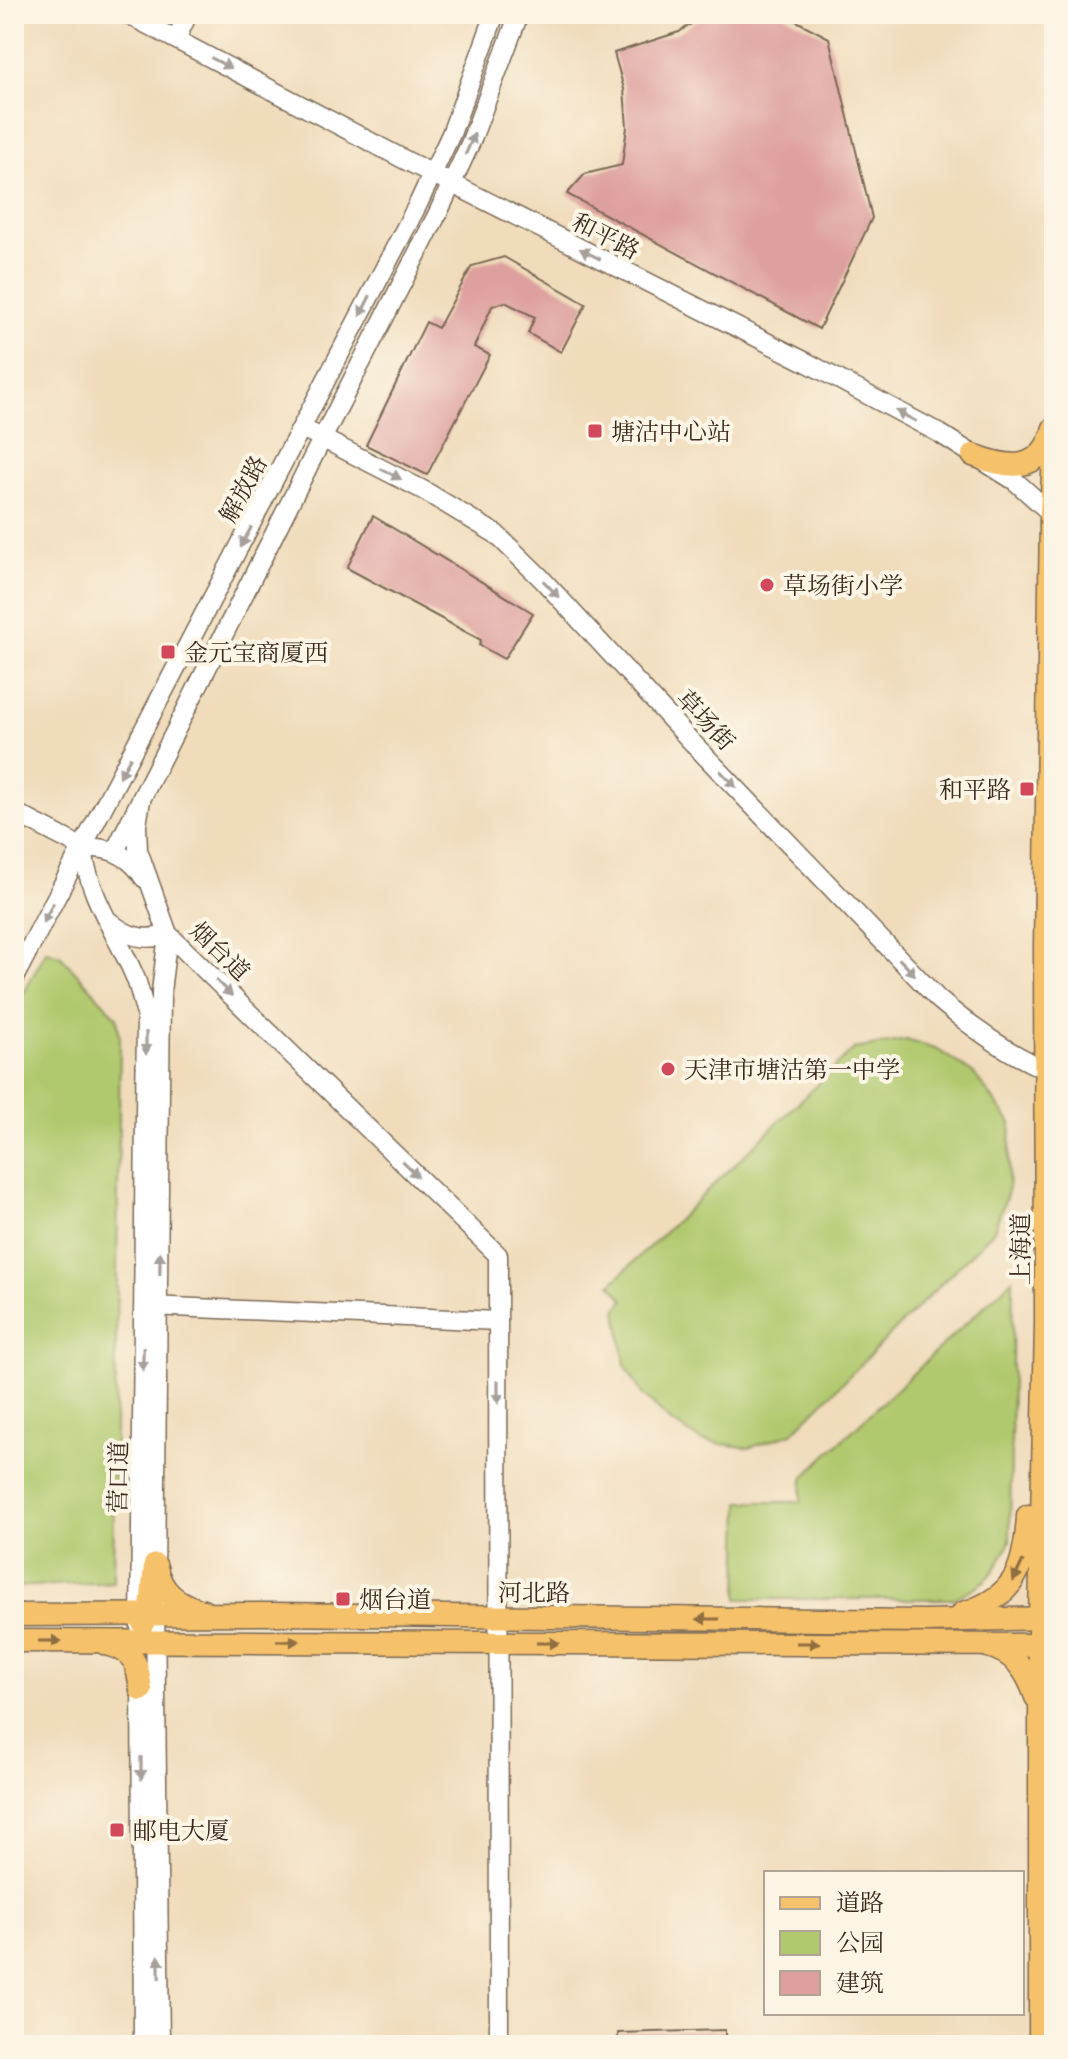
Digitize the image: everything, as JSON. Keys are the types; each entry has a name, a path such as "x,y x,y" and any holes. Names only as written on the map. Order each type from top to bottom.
{"main road":[{"path":"973,455 1001,465 1023,465 1041,453 1054,428"},
{"name":"上海道","path":"1040,2045 1039,1712 1046,1631 1041,1548 1050,1072 1054,453"},
{"path":"926,1621 984,1606 997,1599 1017,1576 1026,1541 1032,1461 1045,1384"},
{"path":"148,1565 174,1599 216,1614"},
{"path":"147,1624 148,1565"},
{"name":"河北路","path":"14,1641 85,1640 147,1624 216,1614 926,1621 1046,1631"},
{"name":"河北路","path":"14,1615 82,1615 147,1624 210,1640 979,1644 1046,1631"},
{"path":"85,1640 127,1651 148,1690"},
{"path":"979,1644 998,1649 1017,1661 1033,1686 1039,1712"}],"street":[{"name":"和平路","path":"127,14 939,433 1015,481 1052,515"},
{"path":"176,39 188,14"},
{"name":"解放路","path":"14,978 433,174 495,14"},
{"name":"解放路","path":"115,851 452,184 519,14"},
{"path":"401,236 423,213 443,202 467,199 489,203"},
{"name":"草场街","path":"302,428 423,490 496,534 938,999 962,1020 1050,1072"},
{"path":"105,917 132,937 168,934 138,850 137,825 141,800"},
{"path":"14,812 83,848 98,846 115,851 138,869 154,895"},
{"name":"营口道","path":"83,848 85,866 105,917 136,978 146,1014 151,1306"},
{"name":"营口道","path":"82,1615 126,1604 134,1595 148,1565 151,1306 161,992 168,934"},
{"name":"烟台道","path":"168,934 498,1255 499,2045"},
{"path":"151,1306 498,1321"},
{"path":"147,1624 160,2045"},
{"path":"143,2045 148,1690"}],"green space":[{"path":"46,951 60,955 117,1017 120,1039 113,1582 14,1587 14,1011"},
{"path":"907,1040 938,1050 974,1074 1011,1123 1008,1192 993,1232 792,1433 749,1448 702,1441 671,1422 642,1394 625,1365 617,1310 624,1300 611,1284 854,1049"},
{"path":"1013,1279 1010,1541 988,1577 952,1599 738,1599 740,1502 801,1502 803,1479 819,1462"}],"building":[{"path":"706,14 783,14 829,38 872,218 819,329 567,194 585,174 622,165 627,127 624,89 614,53 679,32"},
{"path":"504,257 586,304 561,352 528,333 535,317 505,302 492,306 474,347 490,355 427,475 366,445 426,322 438,328 472,266"},
{"path":"373,516 533,613 504,659 479,645 481,640 347,568"},
{"path":"725,2030 725,2045 618,2045 618,2033"}],"place":[{"name":"塘沽中心站","path":"595,431"},
{"name":"草场街小学","path":"767,585"},
{"name":"金元宝商厦西","path":"168,652"},
{"name":"和平路","path":"1027,789"},
{"name":"天津市塘沽第一中学","path":"668,1069"},
{"name":"烟台道","path":"343,1599"},
{"name":"邮电大厦","path":"117,1830"}]}
